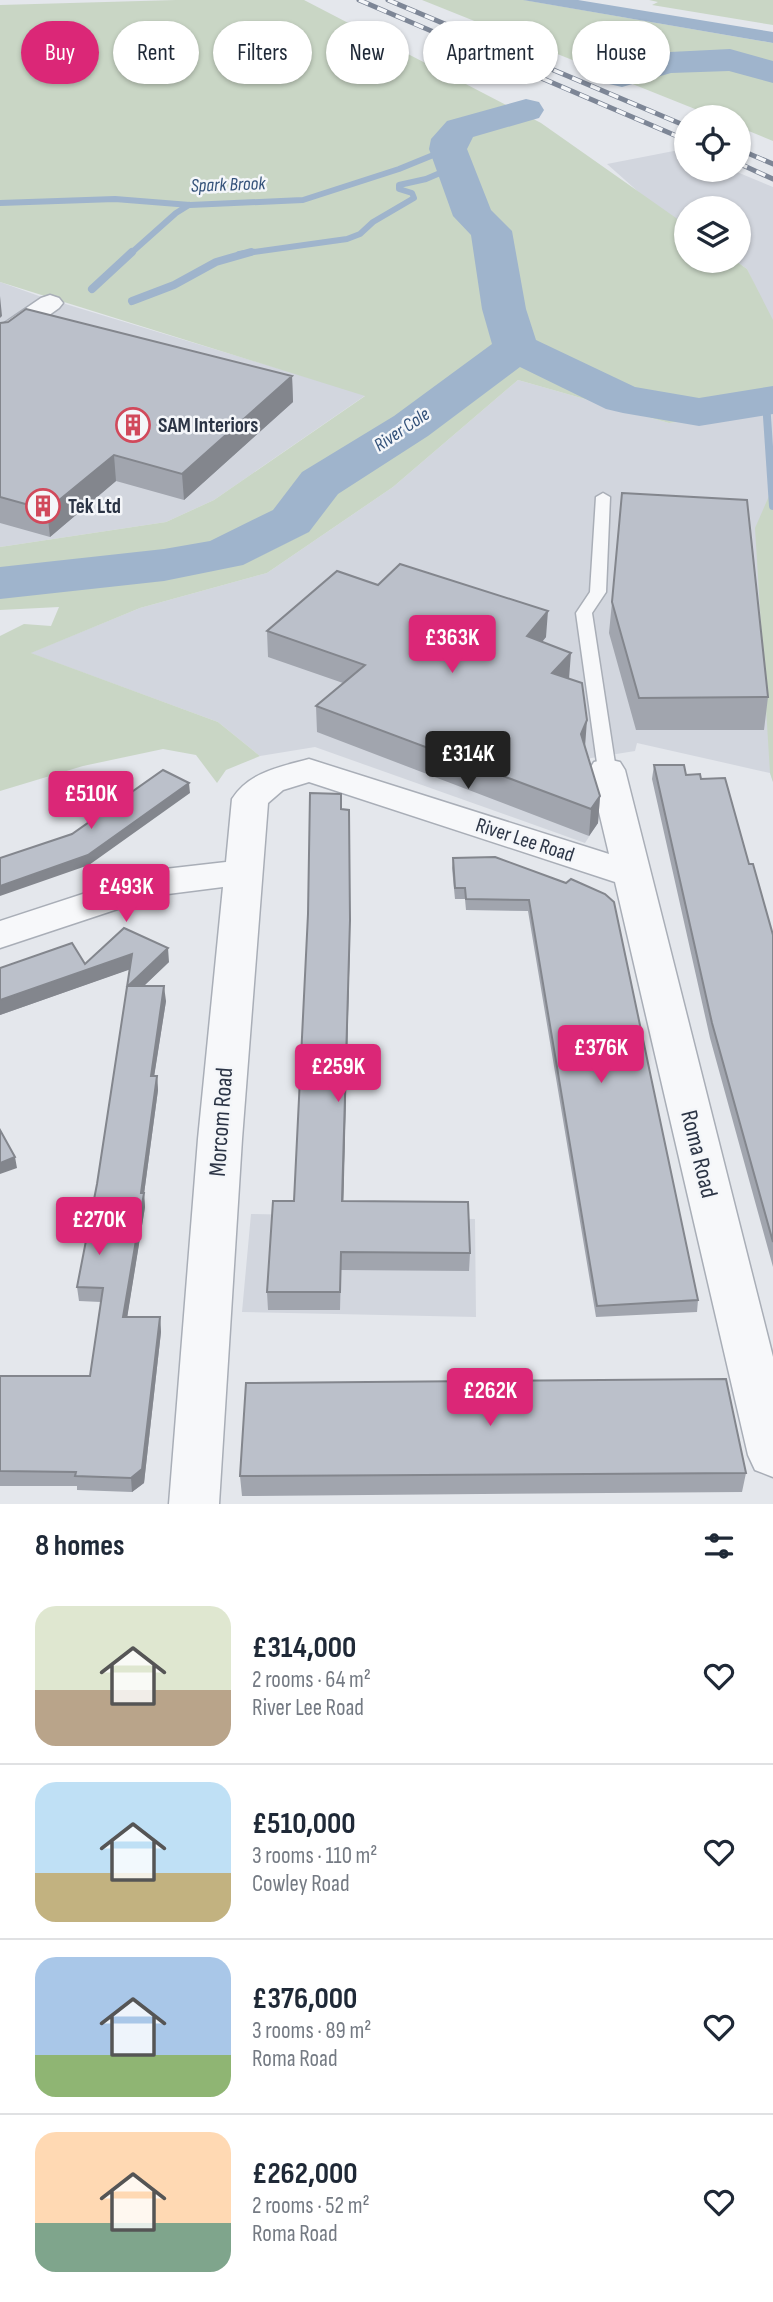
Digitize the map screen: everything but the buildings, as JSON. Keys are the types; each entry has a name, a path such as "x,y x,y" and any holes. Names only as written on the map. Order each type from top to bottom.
{"street":[{"path":"0,338 50,303"},
{"name":"River Lee Road","path":"300,771 309,770 630,874"},
{"name":"Roma Road","path":"607,770 630,874 773,1455"},
{"name":"Morcom Road","path":"194,1504 242,872 250,799 270,782 300,771"},
{"path":"0,935 156,883 242,872"}],"lane":[{"path":"603,497 598,592 584,613 607,770"}],"shaded area":[{"path":"674,151 674,182 751,182 751,178 773,187 773,325 749,273 751,273 751,196 674,196 674,219 651,203 607,164"},
{"path":"0,282 366,395 214,500 166,522 0,547"},
{"path":"518,380 669,423 773,408 773,782 770,773 637,743 635,751 579,760 598,823 585,843 315,747 260,756 218,722 30,653 140,608 267,573 393,487"},
{"path":"251,1214 475,1219 476,1317 242,1312"}],"green space":[{"path":"176,0 304,0 344,21 326,21 326,84 409,84 409,54 423,62 423,84 466,84 541,123 674,217 674,273 749,273 773,320 773,408 669,423 518,380 393,487 267,573 140,608 31,653 218,722 260,756 226,770 217,783 196,755 163,749 83,766 0,791 0,636 24,624 51,626 59,607 0,610 0,547 166,522 214,500 365,396 0,282 0,5"},
{"path":"422,0 524,0 646,21 572,21 572,60 558,54 558,21 475,21"},
{"path":"649,0 773,0 773,25 652,5 658,2"},
{"path":"670,25 773,43 773,141 751,132 751,105 685,105 632,84 670,84"},
{"path":"773,487 773,782 770,773 755,528"}],"water":[{"path":"523,0 578,0 773,32 773,43 670,25 670,21 645,21"}],"waterway":[{"name":"River Cole","path":"670,63 730,60 773,72"},
{"name":"River Cole","path":"516,348 504,309 491,231 473,216 448,149 450,139 460,129 526,110"},
{"name":"Spark Brook","path":"0,203 115,199 190,205 303,200 399,169 448,149"},
{"path":"249,253 347,239 360,234 373,222 414,198 412,193 399,189 399,185 426,179 454,167"},
{"path":"130,254 176,213 189,205"},
{"path":"92,289 132,252"},
{"path":"132,301 174,285 216,262 249,253"},
{"path":"239,254 249,253"},
{"name":"River Cole","path":"0,583 164,565 224,554 291,521 320,483 411,426 516,348"},
{"path":"516,348 623,399 699,412 773,400"},
{"path":"766,402 773,506"}],"railway":[{"path":"359,0 674,135"},
{"path":"388,0 674,121"},
{"path":"751,155 773,164"},
{"path":"751,169 773,179"}],"place":[{"name":"SAM Interiors","path":"133,425"},
{"name":"Tek Ltd","path":"43,506"}]}
